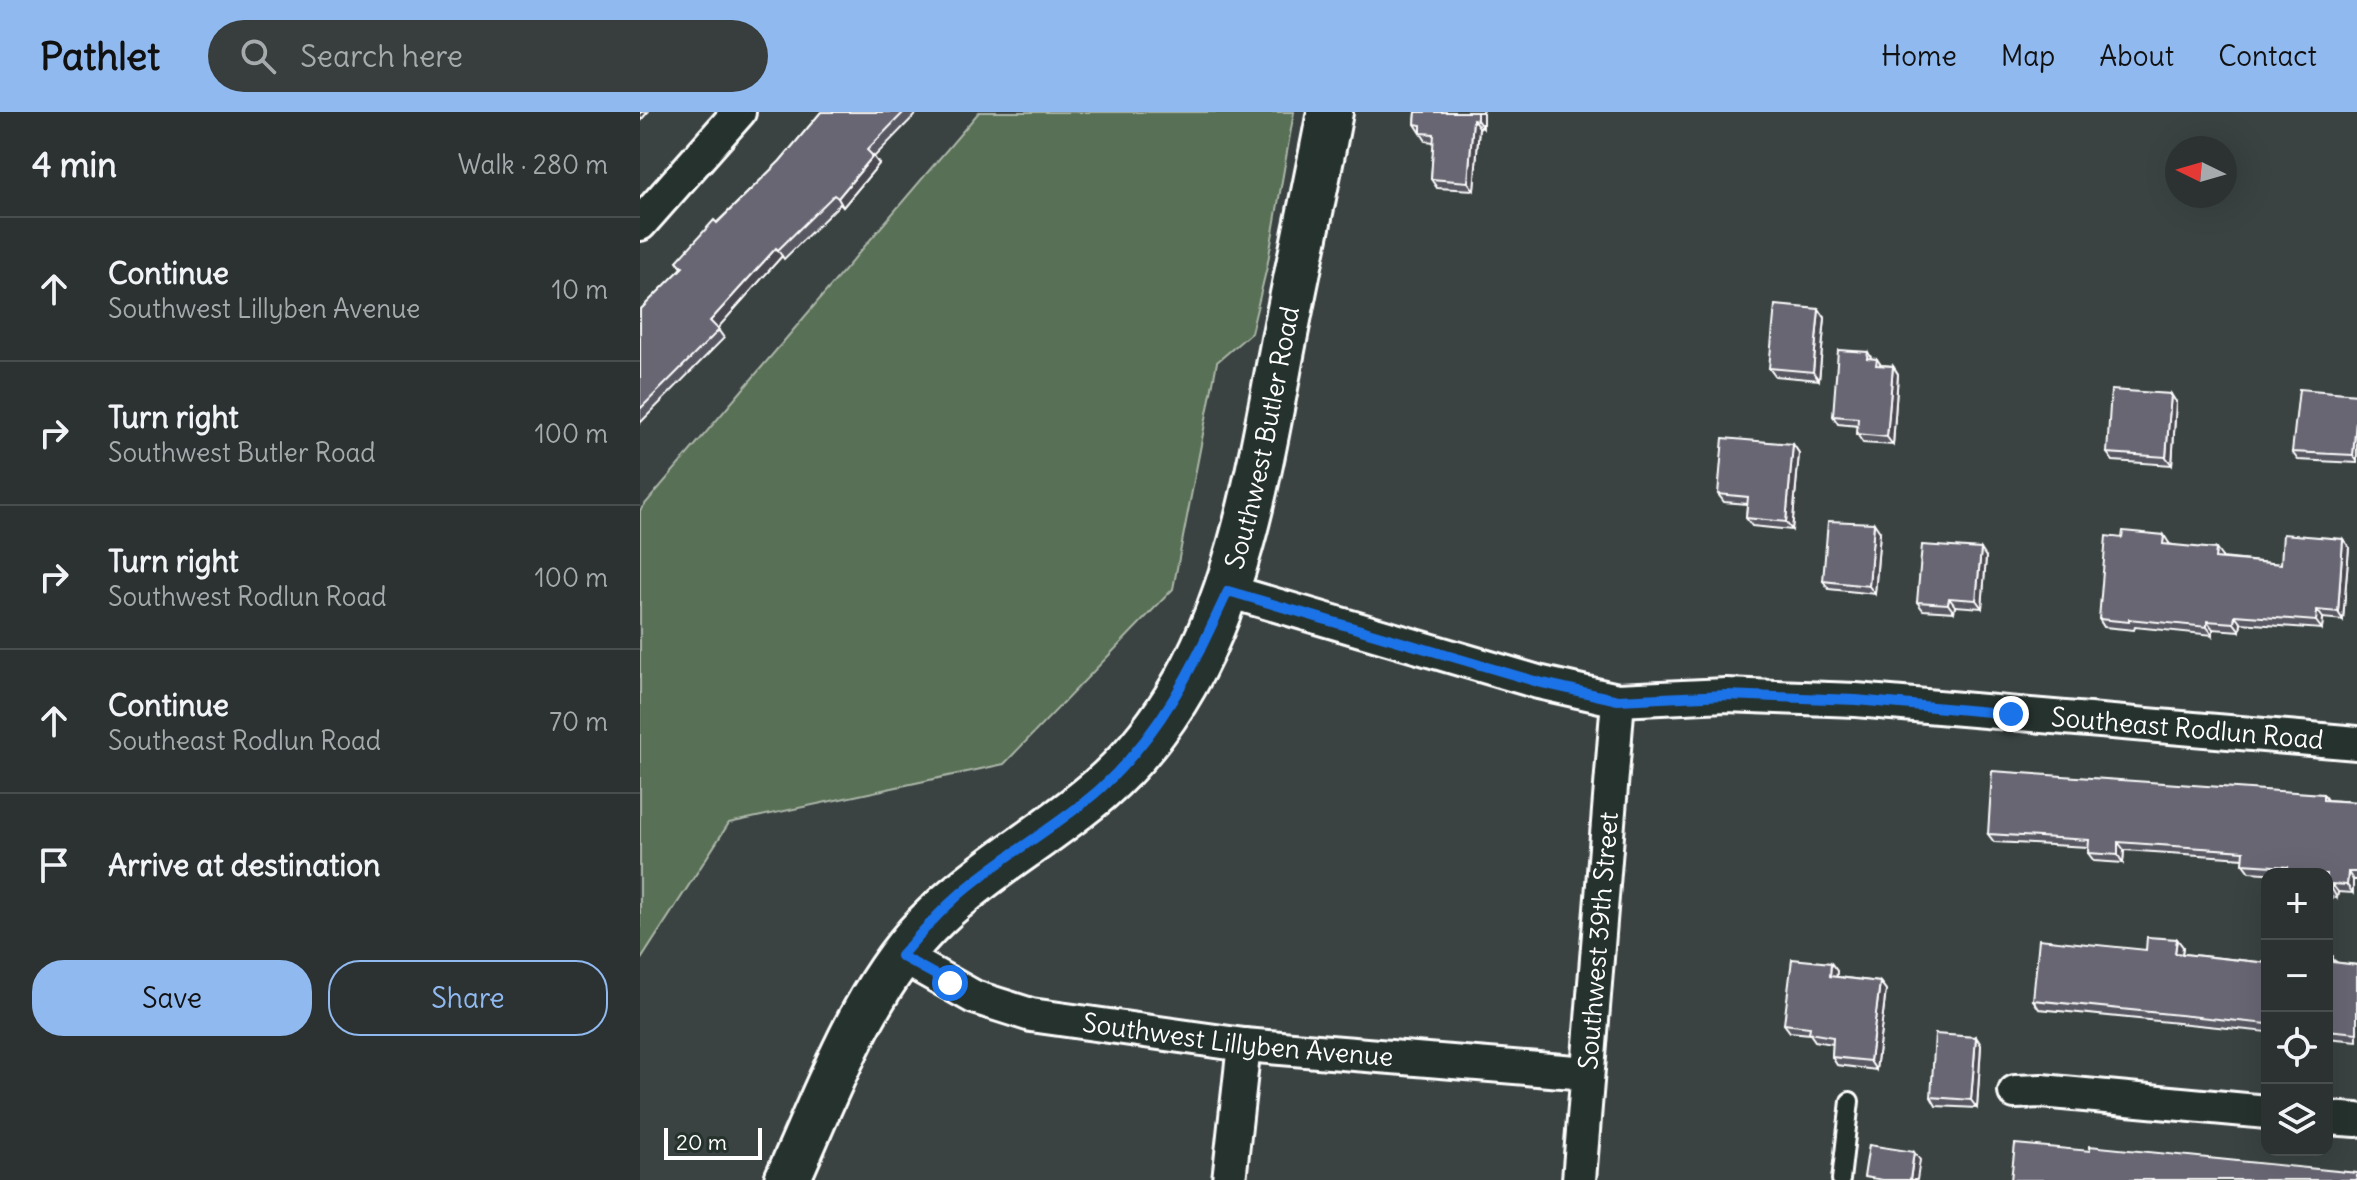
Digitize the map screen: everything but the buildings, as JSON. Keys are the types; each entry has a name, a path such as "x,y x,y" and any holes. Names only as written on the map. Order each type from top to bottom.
{"main road":[{"name":"Southwest Butler Road","path":"787,1180 863,1015 901,956 934,918 976,880 1099,790 1144,743 1175,700 1197,660 1228,591 1265,441 1330,112"}],"street":[{"path":"640,224 739,112"},
{"name":"Southeast Rodlun Road","path":"1228,591 1538,682 1618,700 1726,695 1856,700 2357,743"},
{"name":"Southwest 39th Street","path":"1579,1180 1618,700"},
{"name":"Southwest Lillyben Avenue","path":"901,956 974,997 1031,1015 1244,1045 1587,1073"},
{"path":"1229,1180 1244,1045"},
{"path":"2015,1092 2042,1091 2261,1111"},
{"path":"2333,1118 2357,1120"}],"lane":[{"path":"1841,1180 1850,1101"}],"green space":[{"path":"979,112 1294,112 1267,267 1251,333 1217,362 1173,589 1004,764 729,823 640,961 640,510"}],"route":[{"path":"950,983 901,956 934,918 976,880 1099,790 1144,743 1175,700 1228,591 1538,682 1618,700 1726,695 1856,700 2011,714"}]}
